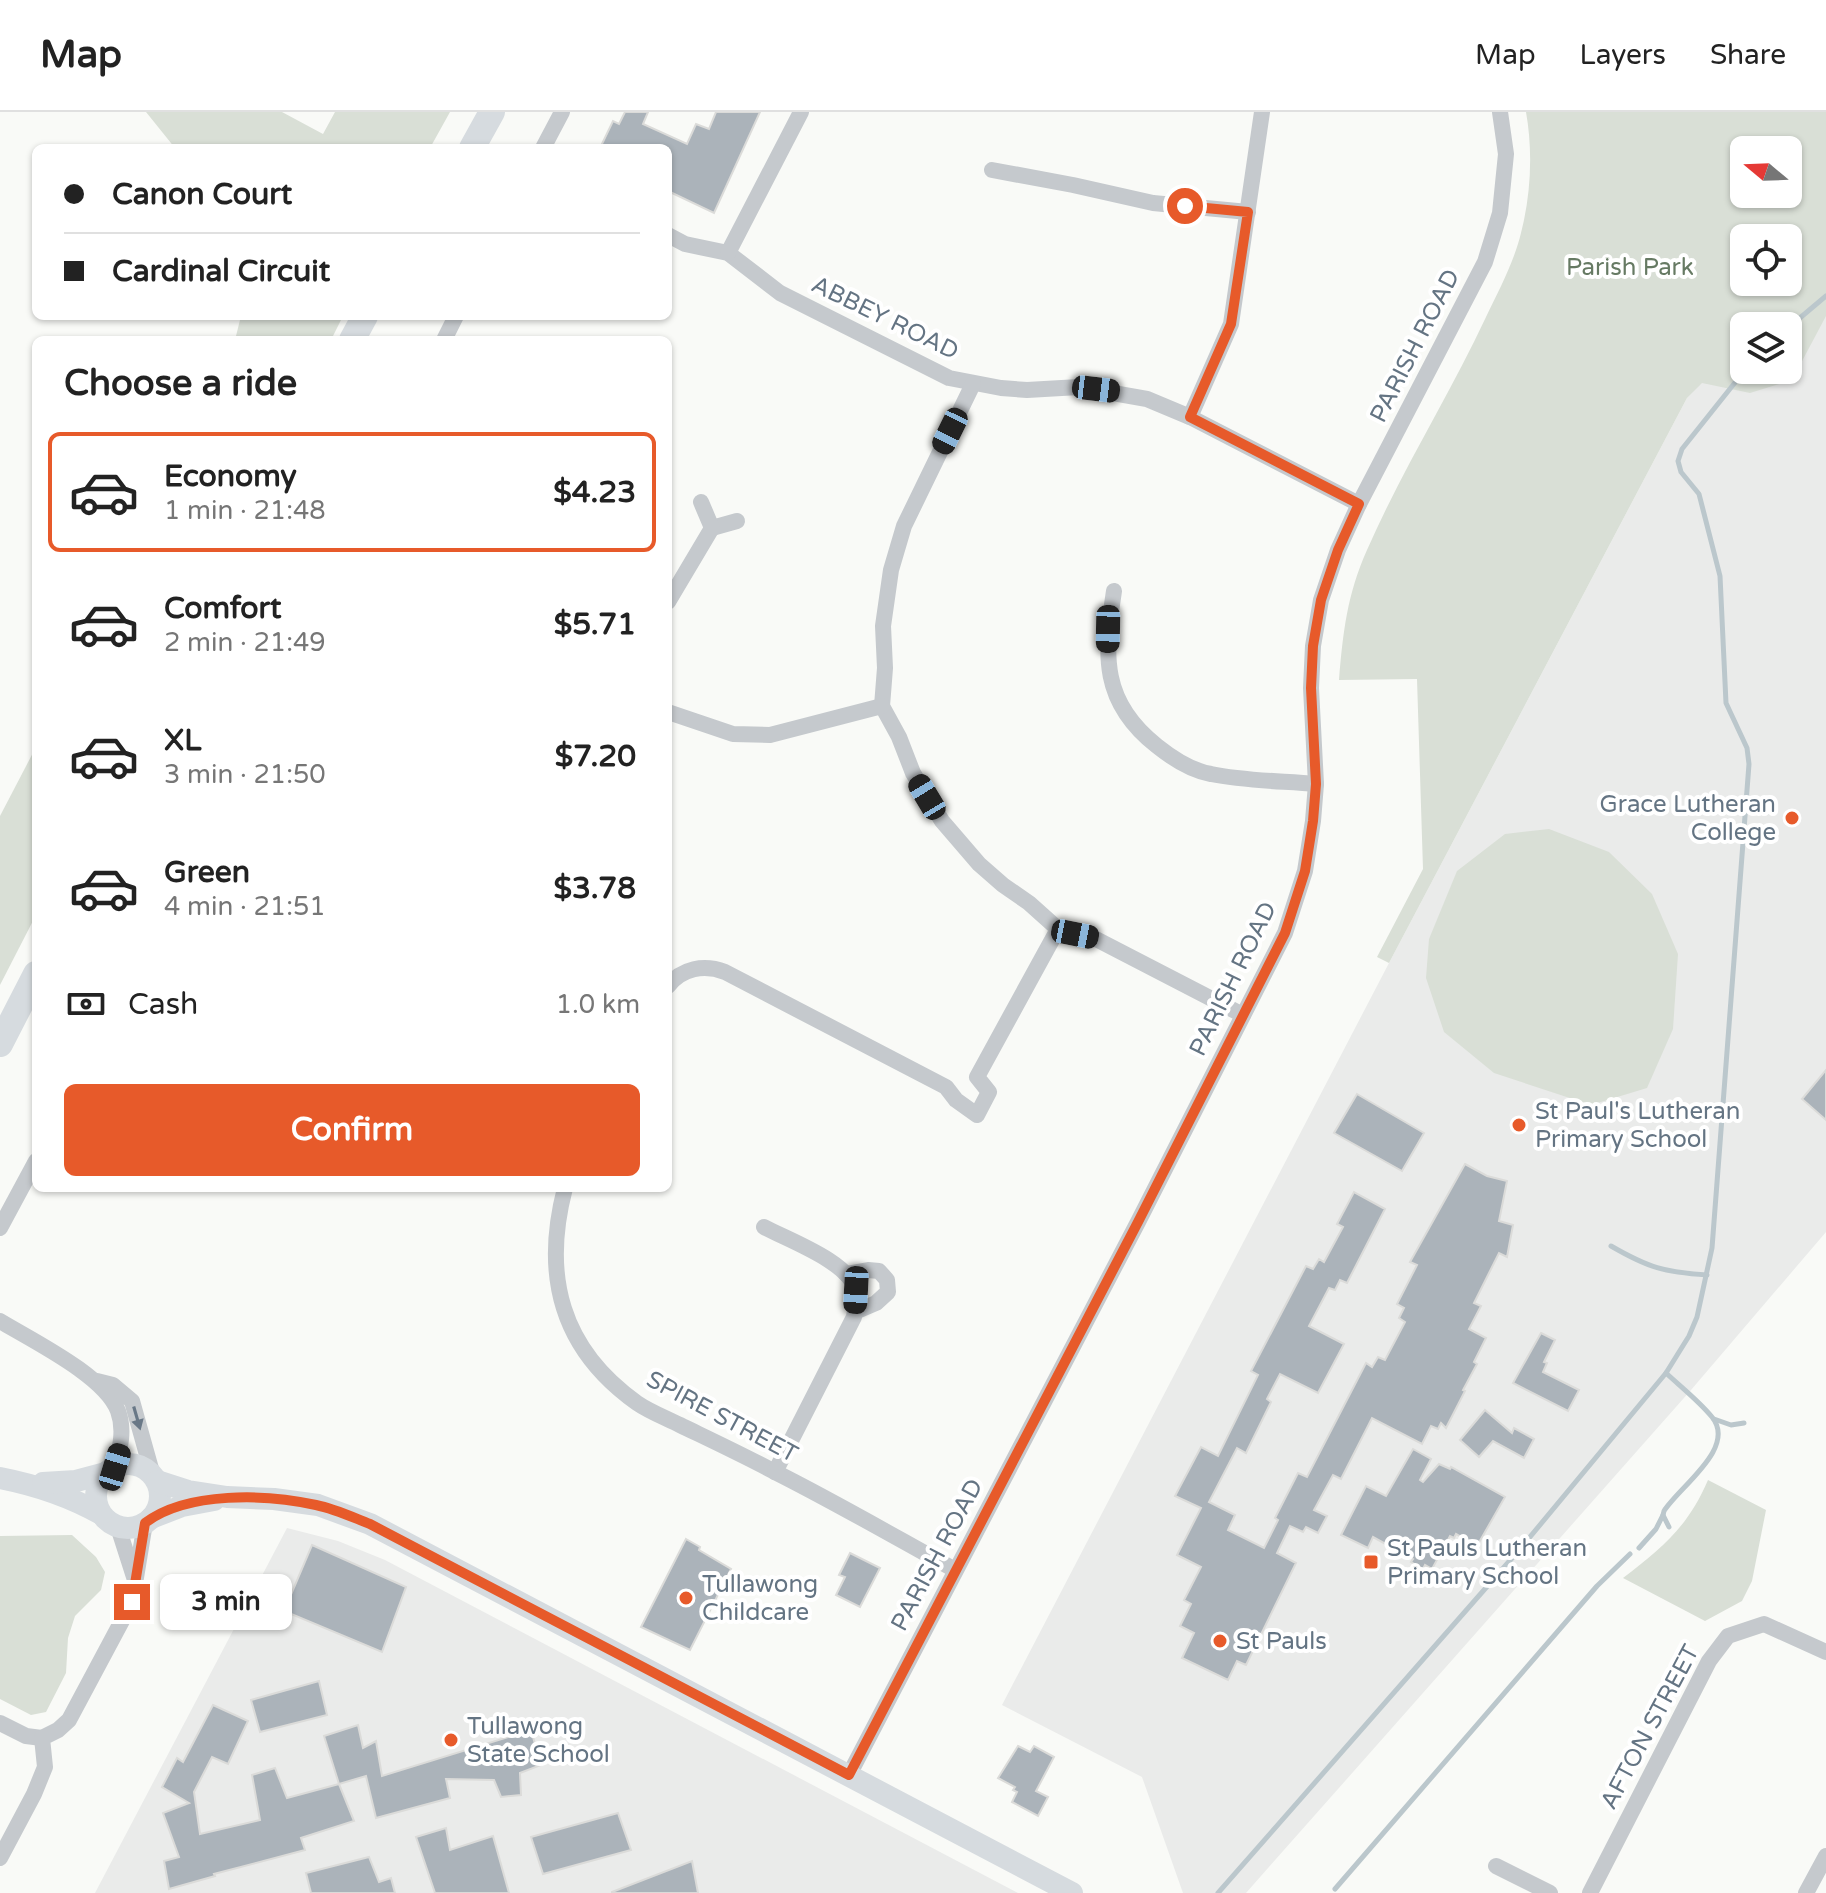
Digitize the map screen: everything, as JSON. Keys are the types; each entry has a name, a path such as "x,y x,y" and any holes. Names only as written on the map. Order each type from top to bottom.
{"highway":[{"path":"458,144 476,112"},
{"path":"474,144 492,112"},
{"path":"0,1044 32,982"}],"main road":[{"path":"30,1484 76,1481 136,1464 155,1478 188,1491 318,1505 370,1524 1072,1893"},
{"path":"110,1470 99,1482 96,1493 110,1520"},
{"path":"0,1478 30,1484 75,1500 110,1520 132,1528 182,1506 227,1497"},
{"path":"148,1521 160,1501 155,1478"}],"street":[{"path":"545,144 562,112"},
{"path":"728,253 801,112"},
{"path":"1190,417 1231,324 1262,112"},
{"name":"PARISH ROAD","path":"849,1775 1285,933 1299,896 1310,846 1316,784 1311,688 1313,646 1321,600 1338,550 1359,504 1485,262 1500,213 1506,154 1500,112"},
{"path":"992,170 1153,203 1248,212"},
{"name":"ABBEY ROAD","path":"672,237 685,244 728,253 780,293 949,378 1027,390 1079,387 1147,399 1190,417 1359,504"},
{"path":"973,384 904,526 891,570 883,626 885,668 882,706 899,737 913,773 942,821 979,864 1058,929 1094,938 1243,1015"},
{"path":"701,502 712,528"},
{"path":"672,595 712,528 737,521"},
{"path":"1114,591 1107,661 1116,701 1140,733 1169,756 1209,774 1316,784"},
{"path":"672,713 733,734 770,735 882,706"},
{"path":"946,1087 977,1077 1058,929"},
{"path":"672,982 681,973 713,968 946,1087 956,1100 977,1115 989,1092 977,1077"},
{"path":"0,1228 32,1168"},
{"name":"SPIRE STREET","path":"564,1192 555,1235 556,1277 569,1323 596,1366 640,1405 775,1472 955,1570"},
{"path":"764,1227 820,1256 846,1274 856,1290 855,1312 775,1472"},
{"path":"846,1274 879,1271 887,1280 888,1292 876,1303 855,1312"},
{"path":"0,1321 96,1380 113,1385 132,1401 155,1478"},
{"path":"96,1380 118,1411 121,1445 110,1470"},
{"path":"110,1520 136,1581"},
{"path":"0,1723 26,1736 42,1738 69,1720 132,1602 148,1521"},
{"name":"AFTON STREET","path":"1590,1893 1709,1661 1728,1636 1764,1624 1826,1652"},
{"path":"0,1858 45,1767 42,1738"},
{"path":"1806,1893 1826,1856"},
{"path":"1496,1866 1550,1893"}],"shaded area":[{"name":"St Paul's Lutheran Primary School","path":"1826,119 1826,1232 1691,1390 1246,1893 1183,1893 1142,1777 1002,1705 1389,963 1687,398 1702,382 1730,322 1730,384 1802,384 1802,312 1735,312 1742,296 1802,296 1802,224 1792,224 1798,208 1802,208 1802,194"},
{"name":"Tullawong State School","path":"287,1528 338,1541 385,1560 1018,1893 95,1893"}],"green space":[{"path":"146,112 282,112 323,134 335,112 450,112 432,144 172,144"},
{"name":"Parish Park","path":"1526,112 1826,112 1826,316 1802,361 1802,312 1730,312 1730,384 1779,384 1750,393 1702,383 1687,398 1389,963 1377,957 1423,869 1417,679 1339,680 1344,630 1350,598 1367,550 1472,346 1514,255 1529,188"},
{"path":"240,320 341,320 333,336 236,336"},
{"path":"32,755 32,923 0,985 0,816"},
{"path":"1549,829 1609,852 1652,894 1678,954 1673,1029 1647,1088 1591,1105 1494,1073 1444,1032 1426,978 1429,939 1457,871 1505,834"},
{"path":"1708,1480 1766,1510 1752,1581 1742,1601 1705,1621 1623,1578 1650,1557 1683,1524"},
{"path":"72,1535 96,1557 105,1572 101,1590 75,1616 68,1638 66,1673 46,1712 31,1715 0,1699 0,1536"}],"building":[{"path":"625,112 648,112 643,124 687,144 696,124 709,129 716,112 760,112 714,213 672,193 672,144 602,144 613,121 619,124"},
{"path":"1826,1070 1826,1120 1802,1099"},
{"path":"1357,1094 1424,1133 1402,1171 1334,1133"},
{"path":"1465,1164 1487,1176 1507,1181 1499,1221 1513,1225 1507,1257 1499,1253 1474,1303 1481,1306 1469,1329 1486,1338 1446,1428 1441,1423 1438,1429 1431,1426 1422,1444 1372,1418 1341,1479 1333,1475 1314,1510 1327,1516 1318,1533 1306,1527 1303,1532 1290,1526 1277,1553 1296,1563 1246,1665 1237,1661 1228,1680 1182,1658 1194,1633 1180,1626 1191,1604 1184,1600 1201,1567 1177,1555 1201,1508 1175,1496 1201,1447 1218,1456 1258,1375 1251,1371 1306,1266 1313,1269 1319,1259 1324,1262 1343,1227 1337,1224 1354,1192 1385,1209 1347,1283 1340,1280 1335,1290 1329,1288 1309,1326 1344,1344 1318,1393 1280,1374 1267,1399 1271,1402 1246,1453 1237,1448 1209,1502 1235,1515 1228,1530 1264,1548 1298,1473 1307,1477 1366,1363 1372,1367 1378,1357 1385,1360 1405,1322 1399,1318 1404,1308 1397,1304 1417,1265 1410,1262"},
{"path":"1541,1333 1555,1340 1544,1362 1547,1363 1543,1372 1579,1390 1568,1411 1513,1383"},
{"path":"1485,1410 1512,1433 1514,1428 1534,1439 1524,1458 1493,1441 1479,1457 1460,1440"},
{"path":"1413,1449 1431,1459 1420,1480 1423,1482 1439,1464 1451,1467 1505,1497 1477,1546 1456,1534 1454,1538 1450,1536 1432,1569 1425,1565 1423,1569 1411,1562 1413,1559 1373,1537 1368,1548 1341,1535 1366,1486 1386,1496"},
{"name":"Tullawong Childcare","path":"686,1539 731,1569 690,1650 641,1627"},
{"path":"312,1545 406,1587 382,1652 284,1611"},
{"path":"850,1553 880,1568 860,1607 836,1595 845,1577 839,1575"},
{"path":"319,1681 327,1715 260,1732 251,1700"},
{"path":"213,1705 248,1721 228,1764 212,1757 194,1792 200,1834 260,1820 252,1775 275,1768 287,1798 339,1784 354,1821 301,1838 305,1850 169,1889 164,1861 179,1857 163,1813 189,1803 162,1787 177,1758 183,1762"},
{"path":"358,1725 363,1748 376,1741 382,1776 531,1730 541,1765 520,1773 521,1795 501,1797 494,1780 446,1779 450,1798 376,1818 366,1776 339,1784 324,1736"},
{"path":"1018,1746 1030,1752 1034,1746 1054,1757 1036,1791 1048,1797 1038,1816 1012,1802 1017,1792 1013,1790 1015,1787 998,1778"},
{"path":"618,1813 631,1850 543,1874 531,1837"},
{"path":"446,1828 450,1850 493,1836 509,1893 435,1893 416,1837"},
{"path":"369,1857 379,1882 391,1878 395,1893 311,1893 306,1873"},
{"path":"692,1861 698,1893 612,1893 612,1892"}],"waterway":[{"path":"1802,316 1826,296"},
{"path":"1218,1893 1520,1549 1666,1373 1697,1317 1712,1248 1749,764 1747,748 1726,703 1720,576 1699,494 1681,472 1678,461 1682,449 1734,384"},
{"path":"1611,1246 1657,1268 1707,1275"},
{"path":"1666,1373 1707,1411 1718,1429 1712,1454 1664,1511 1669,1527"},
{"path":"1714,1419 1731,1425 1744,1423"},
{"path":"1639,1548 1656,1529 1663,1515"},
{"path":"1335,1889 1597,1586 1630,1554"}],"place":[{"name":"Grace Lutheran College","path":"1792,818"},
{"name":"St Paul's Lutheran Primary School","path":"1519,1125"},
{"name":"St Pauls Lutheran Primary School","path":"1371,1562"},
{"name":"Tullawong Childcare","path":"686,1598"},
{"name":"St Pauls","path":"1220,1641"},
{"name":"Tullawong State School","path":"451,1740"}],"route":[{"path":"132,1602 145,1523 151,1518 182,1506 227,1497 318,1505 370,1524 849,1775 1285,933 1305,871 1316,784 1311,688 1313,646 1321,600 1338,550 1359,504 1190,417 1231,324 1248,212 1185,206"}]}
